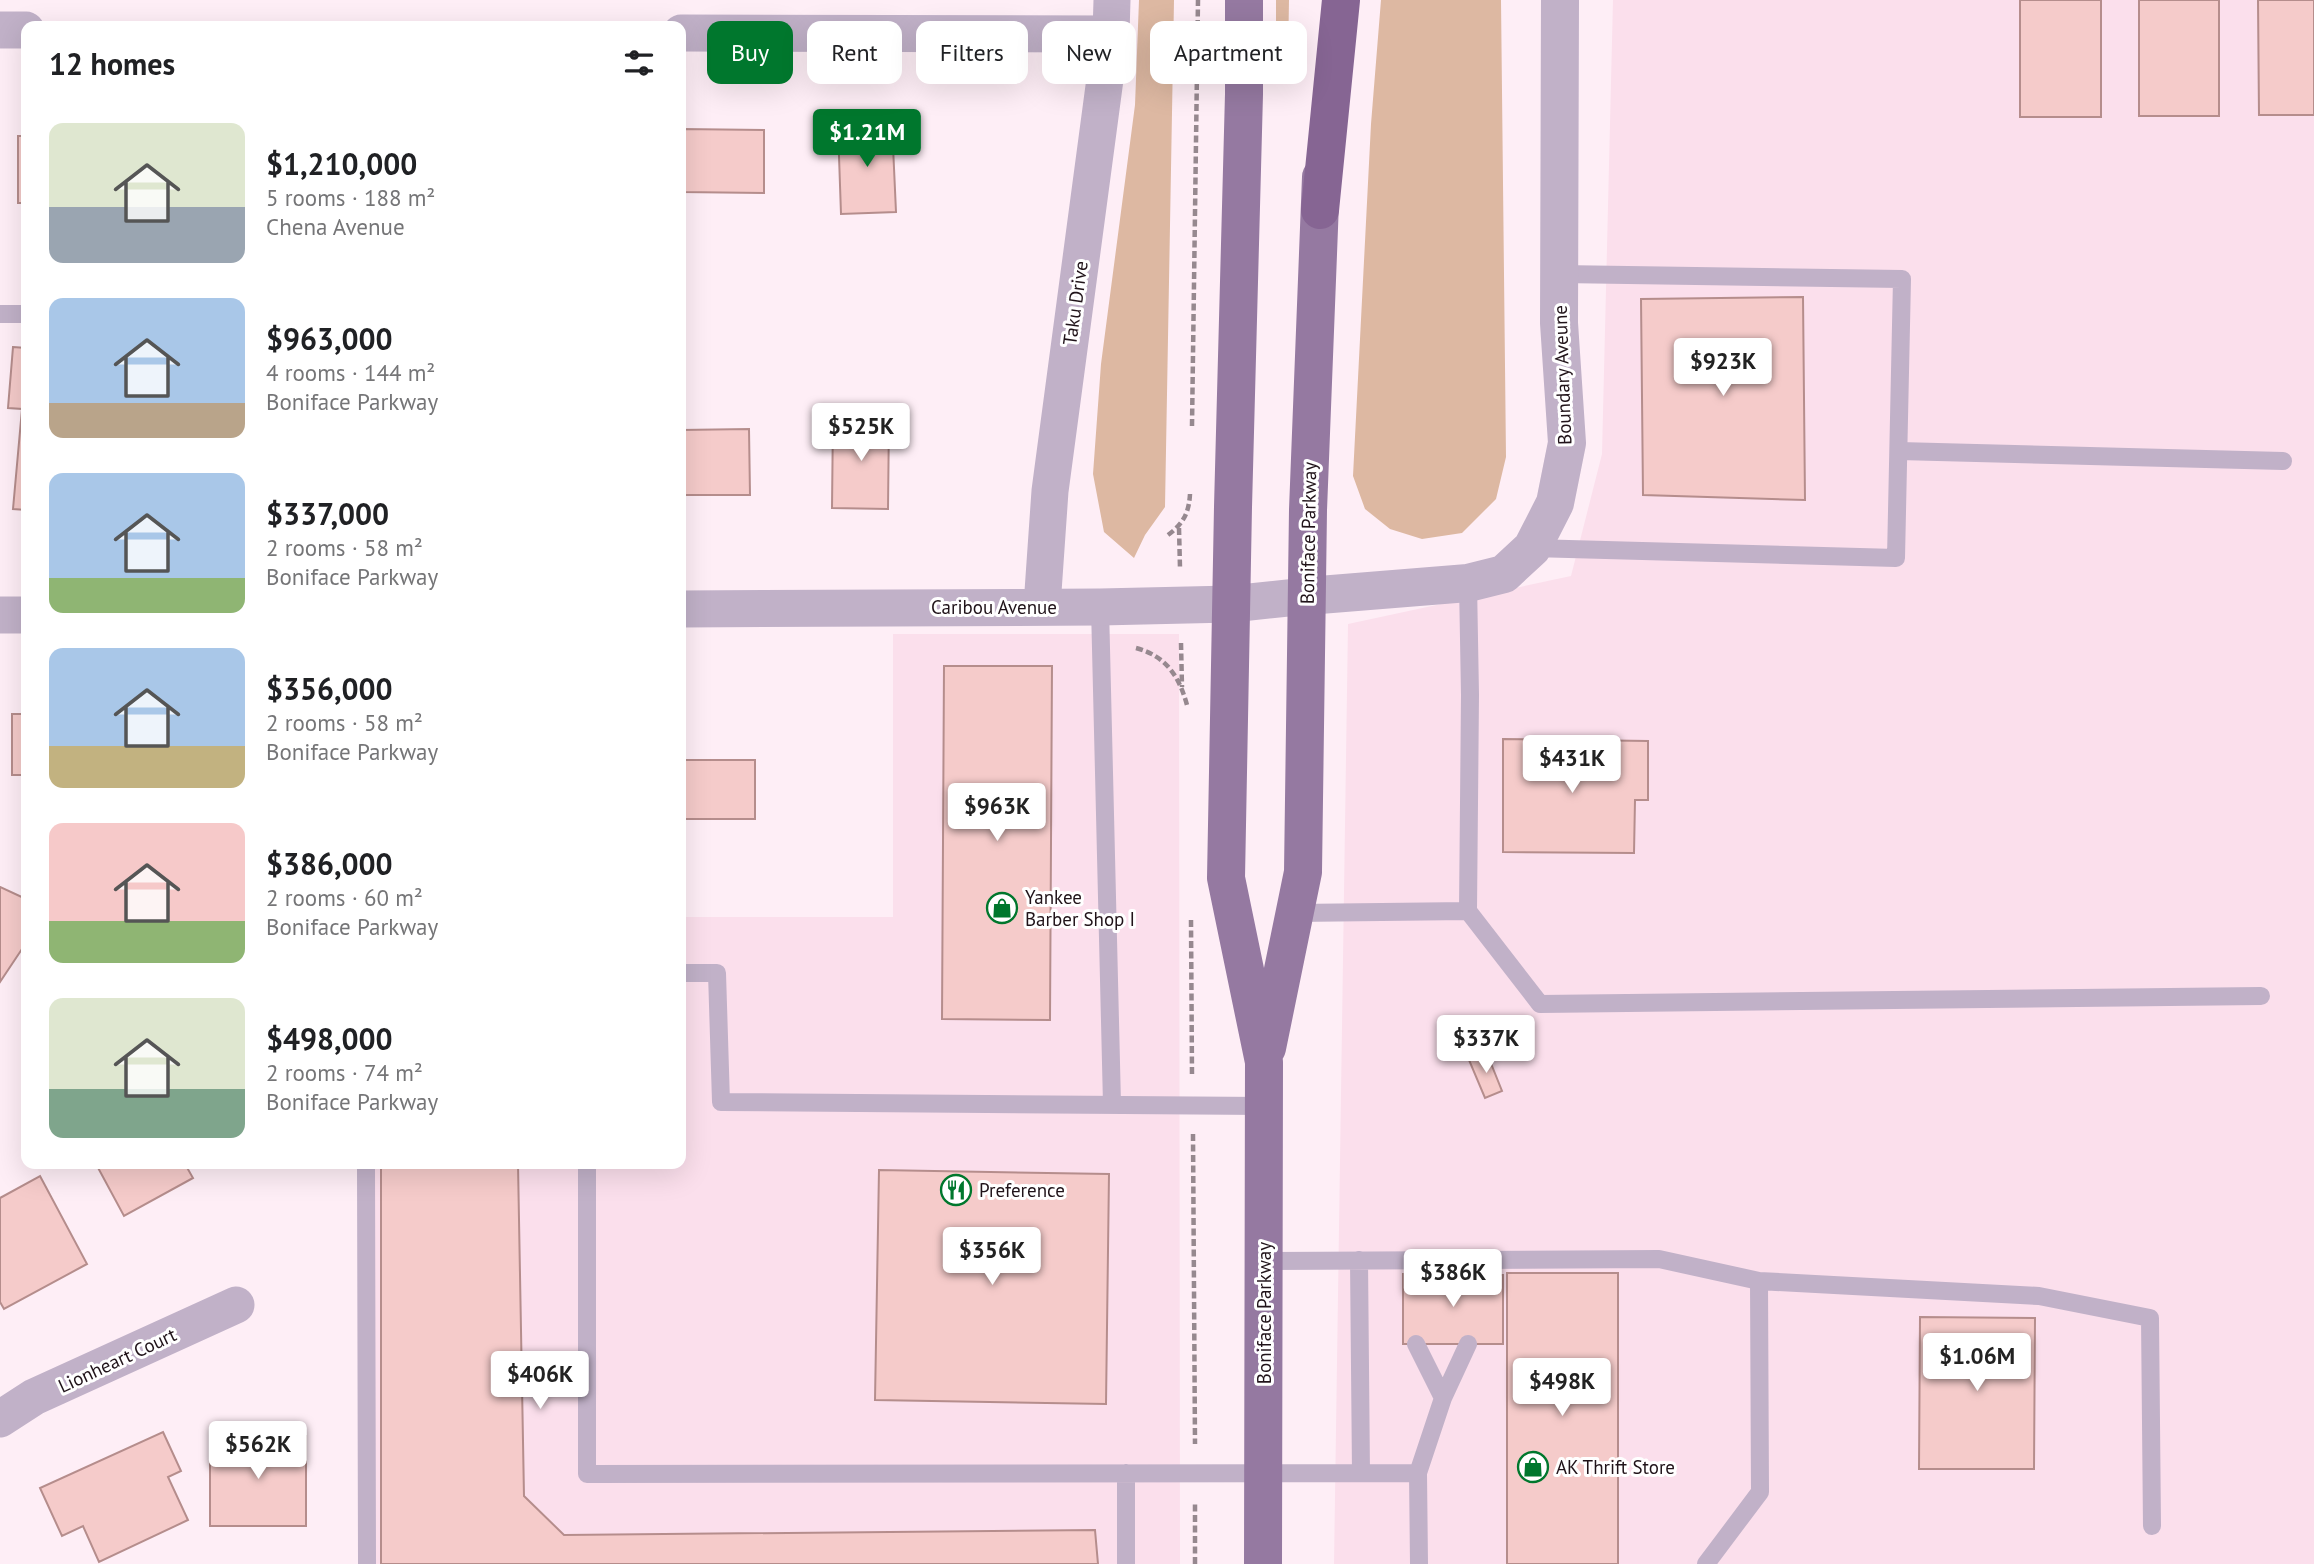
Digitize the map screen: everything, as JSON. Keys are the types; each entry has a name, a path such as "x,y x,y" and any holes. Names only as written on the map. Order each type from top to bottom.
{"highway":[{"path":"1320,210 1341,0"}],"main road":[{"name":"Boniface Parkway","path":"1244,0 1226,878 1264,1062 1263,1564"},
{"name":"Boniface Parkway","path":"1264,1062 1303,872 1307,596 1320,210 1323,0"}],"street":[{"name":"Boundary Aveune","path":"1307,596 1468,583 1504,574 1532,548 1555,503 1567,443 1559,323 1560,0"},
{"path":"686,33 1112,17"},
{"name":"Taku Drive","path":"1042,606 1050,491 1112,17"},
{"path":"0,30 21,30"},
{"name":"Caribou Avenue","path":"686,609 1100,607 1231,604 1307,596"},
{"path":"0,615 21,615"},
{"name":"Lionheart Court","path":"0,1419 34,1397 236,1305"}],"lane":[{"path":"1532,548 1896,558 1902,279 1560,274"},
{"path":"0,314 21,314"},
{"path":"1899,451 2283,461"},
{"path":"1468,583 1468,911 1540,1004 2260,996"},
{"path":"1100,607 1112,1104"},
{"path":"1295,913 1468,911"},
{"path":"686,973 717,974 721,1102 1265,1106"},
{"path":"366,1169 367,1564"},
{"path":"587,1169 587,1474 1418,1473"},
{"path":"1264,1261 1359,1260 1413,1268 1467,1268 1659,1259 1759,1281 2039,1296 2150,1318 2152,1526"},
{"path":"1359,1260 1361,1473"},
{"path":"1706,1564 1760,1492 1759,1281"},
{"path":"1416,1344 1443,1398"},
{"path":"1419,1564 1418,1473 1443,1398 1468,1345"},
{"path":"1126,1473 1126,1564"}],"path":[{"path":"1192,429 1198,0"},
{"path":"1168,535 1179,527 1186,516 1190,484"}],"shaded area":[{"path":"1139,0 1174,0 1174,21 1150,21 1150,84 1173,84 1165,507 1145,535 1134,558 1104,532 1093,474 1101,364 1135,105"},
{"path":"1276,0 1289,0 1289,21 1276,21"},
{"path":"1381,0 1501,0 1506,457 1496,499 1462,533 1422,539 1390,529 1365,509 1353,476 1371,124"},
{"path":"1613,0 2314,0 2314,1564 1334,1564 1348,624 1571,576 1602,454"},
{"path":"893,634 1179,634 1180,1564 373,1564 373,1169 686,1169 686,917 893,917"}],"building":[{"path":"2020,0 2101,0 2101,117 2020,117"},
{"path":"2139,0 2219,0 2219,116 2139,116"},
{"path":"2258,0 2314,0 2314,115 2259,115"},
{"path":"892,124 896,212 841,214 838,127"},
{"path":"686,129 764,130 764,193 686,192"},
{"path":"18,136 21,136 21,203 18,203"},
{"path":"1803,297 1805,500 1643,495 1641,299"},
{"path":"13,347 21,348 21,409 8,408"},
{"path":"833,416 889,417 888,509 832,508"},
{"path":"21,420 21,510 13,509"},
{"path":"749,429 750,495 686,495 686,430"},
{"path":"944,666 1052,666 1050,1020 942,1019"},
{"path":"12,714 21,714 21,775 12,775"},
{"path":"1503,739 1648,741 1648,800 1635,800 1634,853 1503,852"},
{"path":"686,760 755,760 755,819 686,819"},
{"path":"0,887 21,897 21,950 0,982"},
{"path":"1486,1051 1502,1091 1485,1098 1469,1060"},
{"path":"99,1169 188,1169 193,1178 124,1216"},
{"path":"381,1169 518,1169 524,1496 564,1535 1095,1530 1098,1564 381,1564"},
{"path":"879,1170 1109,1174 1106,1404 875,1400"},
{"path":"40,1176 87,1264 4,1309 0,1302 0,1198"},
{"path":"1507,1273 1618,1273 1618,1564 1507,1564"},
{"path":"1403,1274 1503,1275 1503,1344 1403,1344"},
{"path":"1920,1317 2035,1318 2034,1469 1919,1469"},
{"path":"163,1432 181,1471 168,1477 188,1520 99,1562 83,1526 62,1536 40,1488"},
{"path":"210,1436 306,1436 306,1526 210,1526"}],"place":[{"name":"Yankee Barber Shop I","path":"1002,908"},
{"name":"Preference","path":"956,1190"},
{"name":"AK Thrift Store","path":"1533,1467"}]}
